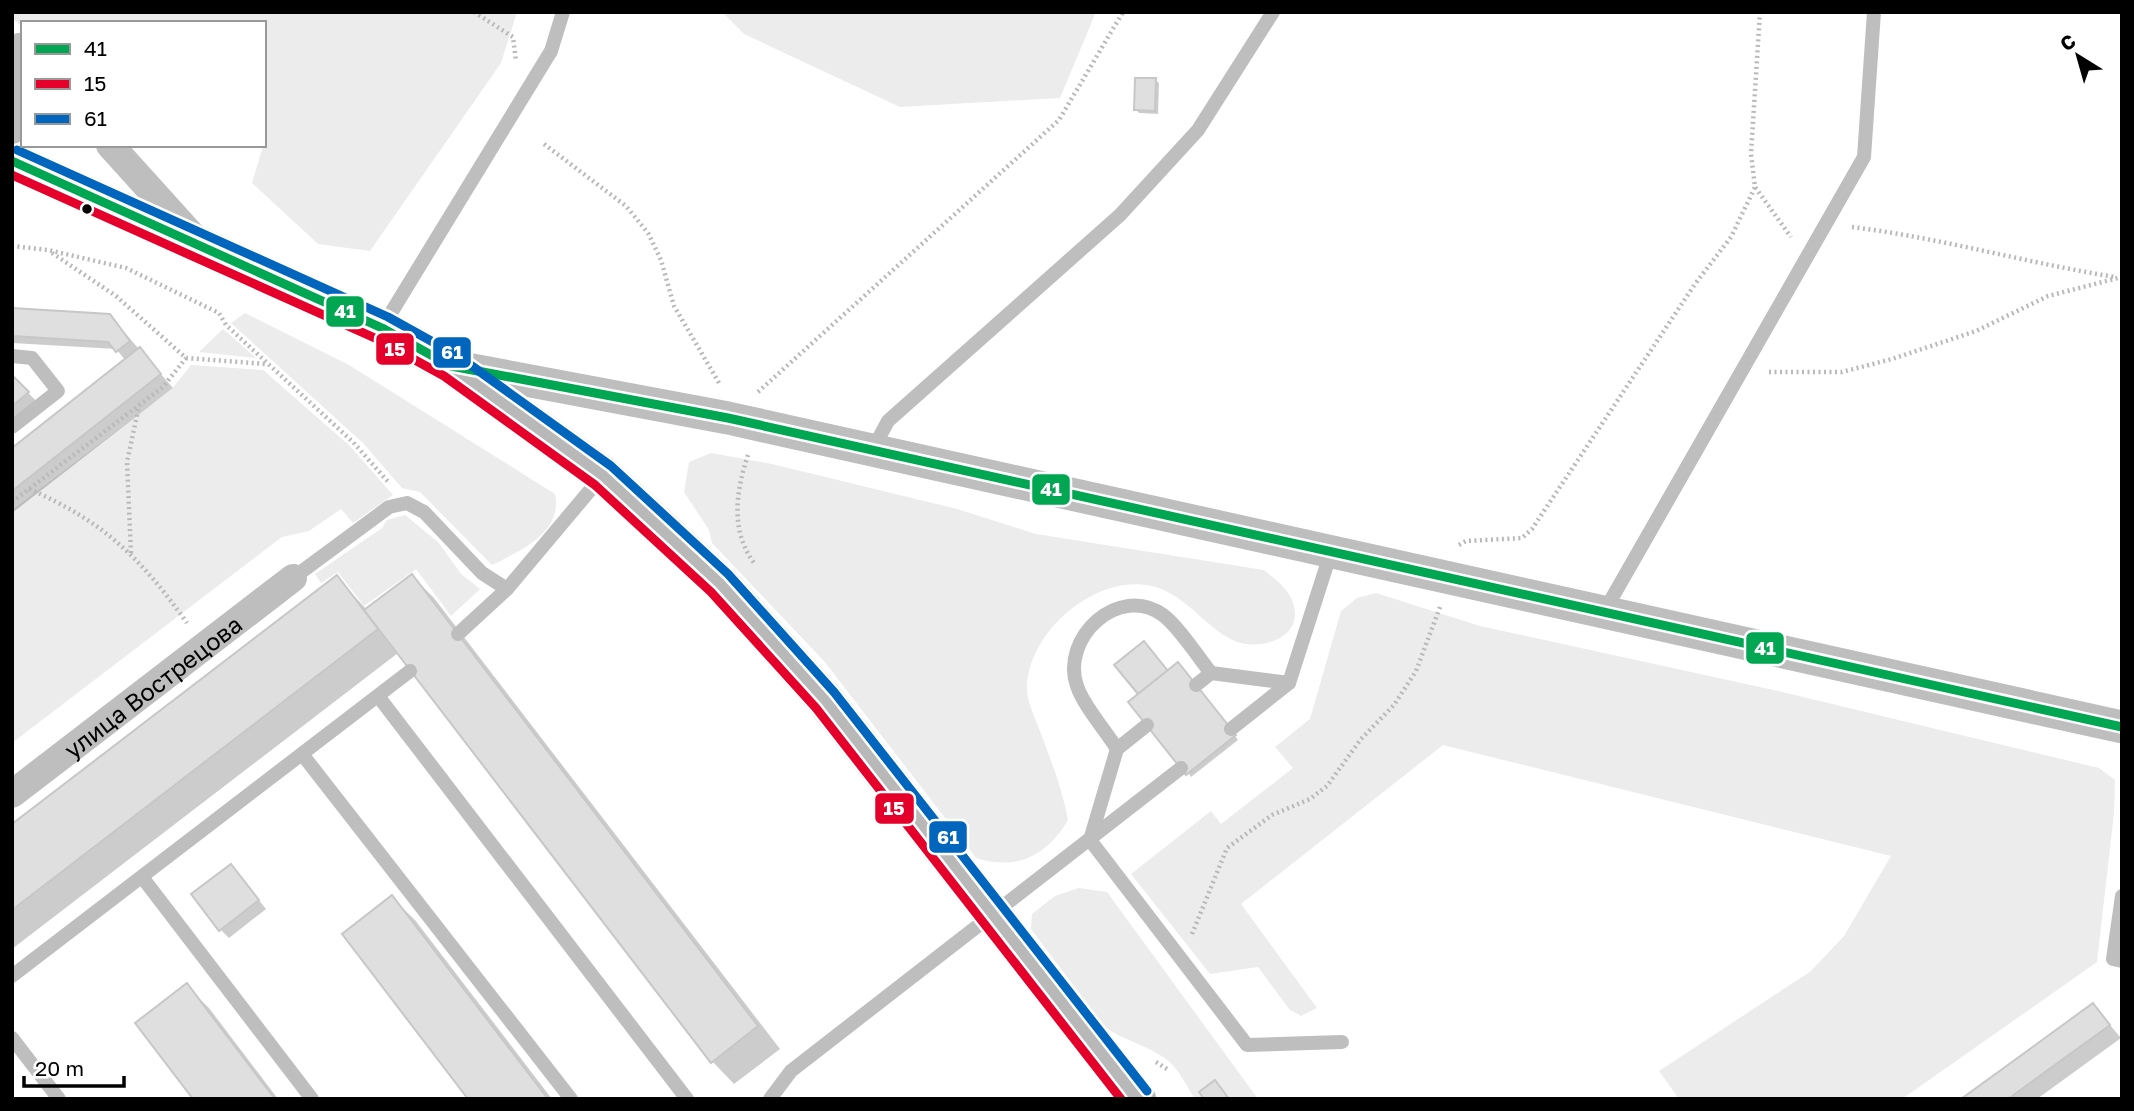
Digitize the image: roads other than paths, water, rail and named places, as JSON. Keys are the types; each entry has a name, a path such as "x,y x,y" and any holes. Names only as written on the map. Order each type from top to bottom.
{"main road":[{"path":"12,161 382,328 451,366 603,475 720,583 817,690 995,912 1137,1099"}],"street":[{"path":"12,130 20,56"},
{"path":"112,147 198,243"},
{"path":"451,366 725,403 872,450 2122,727"},
{"name":"улица Вострецова","path":"12,794 293,578"}],"lane":[{"path":"382,328 551,51 563,12"},
{"path":"872,450 888,421 1120,215 1198,130 1273,12"},
{"path":"1604,612 1864,157 1874,12"},
{"path":"12,356 32,358 58,391 12,427"},
{"path":"458,634 507,589 603,475"},
{"path":"293,578 389,507 407,503 424,512 482,573 507,589"},
{"path":"1231,729 1289,683 1331,552"},
{"path":"1117,749 1076,685 1076,649 1092,622 1116,609 1142,607 1163,615 1211,673 1289,683"},
{"path":"12,976 410,671"},
{"path":"1196,685 1211,673"},
{"path":"378,696 687,1099"},
{"path":"1090,839 1117,749 1147,725"},
{"path":"302,754 571,1099"},
{"path":"771,1099 791,1071 1181,768"},
{"path":"1090,839 1247,1045 1342,1042"},
{"path":"142,877 312,1099"},
{"path":"2122,896 2112,959 2122,961"},
{"path":"12,1038 58,1099"}]}
